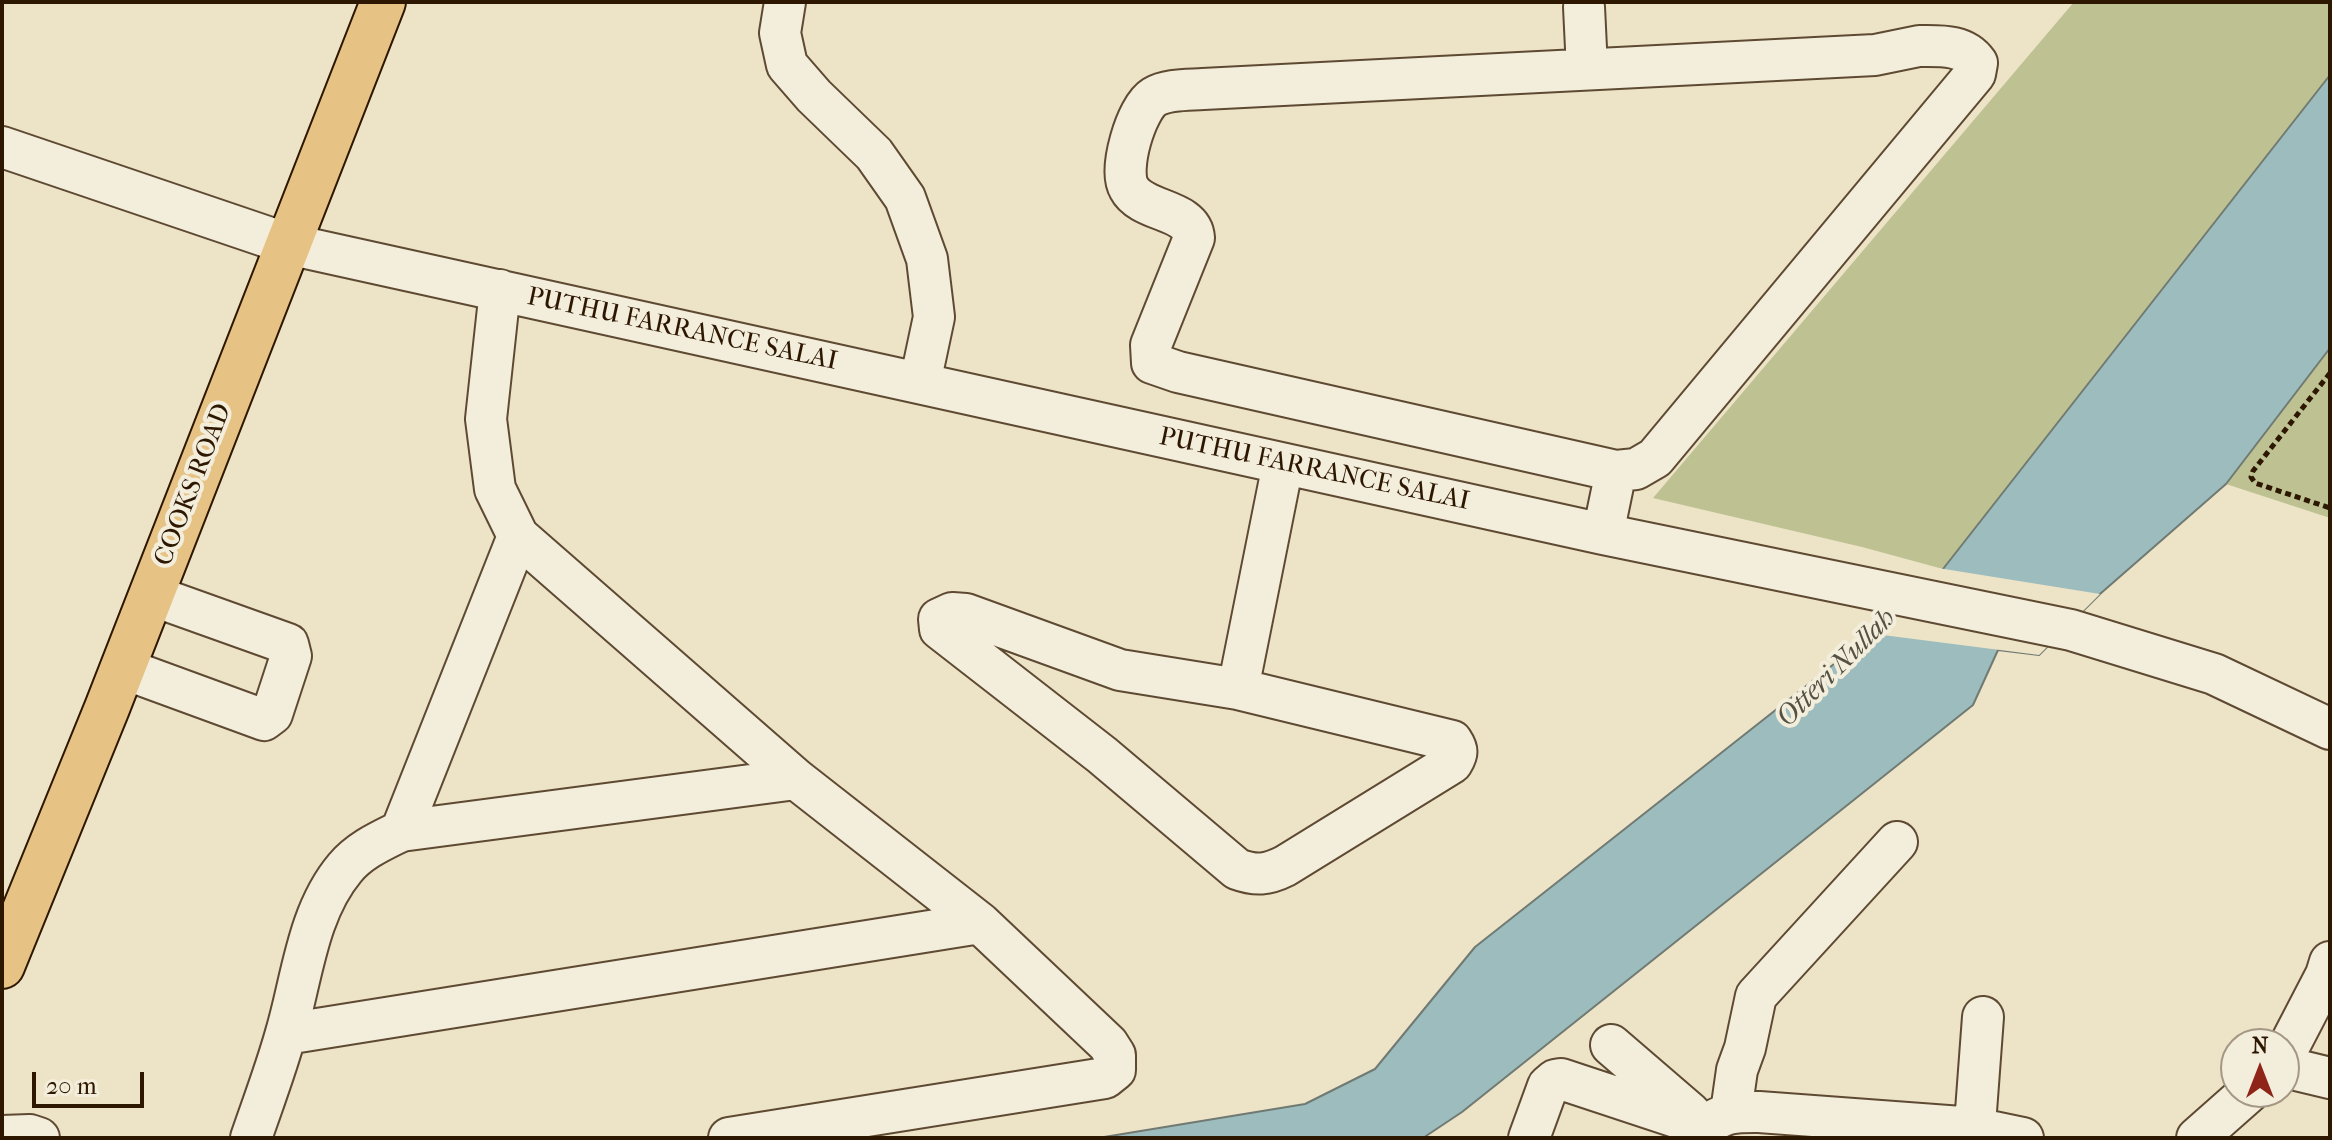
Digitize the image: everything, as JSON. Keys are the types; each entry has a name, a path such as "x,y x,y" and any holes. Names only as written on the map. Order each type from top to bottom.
{"main road":[{"name":"COOKS ROAD","path":"2,966 383,2"}],"street":[{"path":"785,2 780,33 787,65 874,154 905,198 927,259 934,317 920,383"},
{"path":"1584,7 1587,69"},
{"path":"1919,46 1961,49 1972,55 1977,63 1975,74 1964,90 1655,458 1636,469 1616,471 1152,363 1151,345 1194,238 1193,229 1186,221 1152,206 1134,195 1127,186 1125,170 1129,145 1146,106 1154,97 1173,91 1875,55 1919,46"},
{"name":"PUTHU FARRANCE SALAI","path":"2,147 288,244 1603,534 2071,630 2214,674 2330,729"},
{"path":"500,290 486,419 495,489 518,536 796,779 980,923 1108,1044 1115,1055 1115,1070 1105,1078 729,1138"},
{"path":"1238,689 1283,464"},
{"path":"1603,534 1616,471"},
{"path":"401,831 518,536"},
{"path":"122,668 264,720 272,714 291,656 288,644 151,595"},
{"path":"952,613 966,614 1120,670 1238,689 1452,741 1457,755 1452,763 1285,866 1270,874 1255,875 1237,869 1102,755 940,629 939,619 952,613"},
{"path":"251,1138 286,1034 314,926 327,893 360,853 401,831 796,779"},
{"path":"1714,1129 1745,1048 1756,996 1897,842"},
{"path":"286,1034 980,923"},
{"path":"2299,1028 2330,962"},
{"path":"1974,1133 1983,1017"},
{"path":"1611,1045 1714,1129"},
{"path":"2300,1071 2330,1078"},
{"path":"1529,1138 1548,1086 1561,1079 1714,1129 1974,1133 2023,1138"},
{"path":"2197,1138 2231,1108"},
{"path":"2,1136 30,1135 39,1138"}],"path":[{"path":"2330,373 2251,477 2255,483 2330,508"}],"green space":[{"path":"2074,2 2330,2 2330,75 1943,569 1653,498"},
{"path":"2330,348 2330,518 2226,484"}],"water":[{"name":"Otteri Nullah","path":"2330,75 2330,348 2226,484 2100,594 2039,655 1998,650 1973,705 1462,1112 1423,1138 1098,1138 1305,1104 1375,1069 1475,947 1872,634 1943,569"}],"pier":[{"path":"1938,568 2100,594 2039,655 1867,633"}]}
